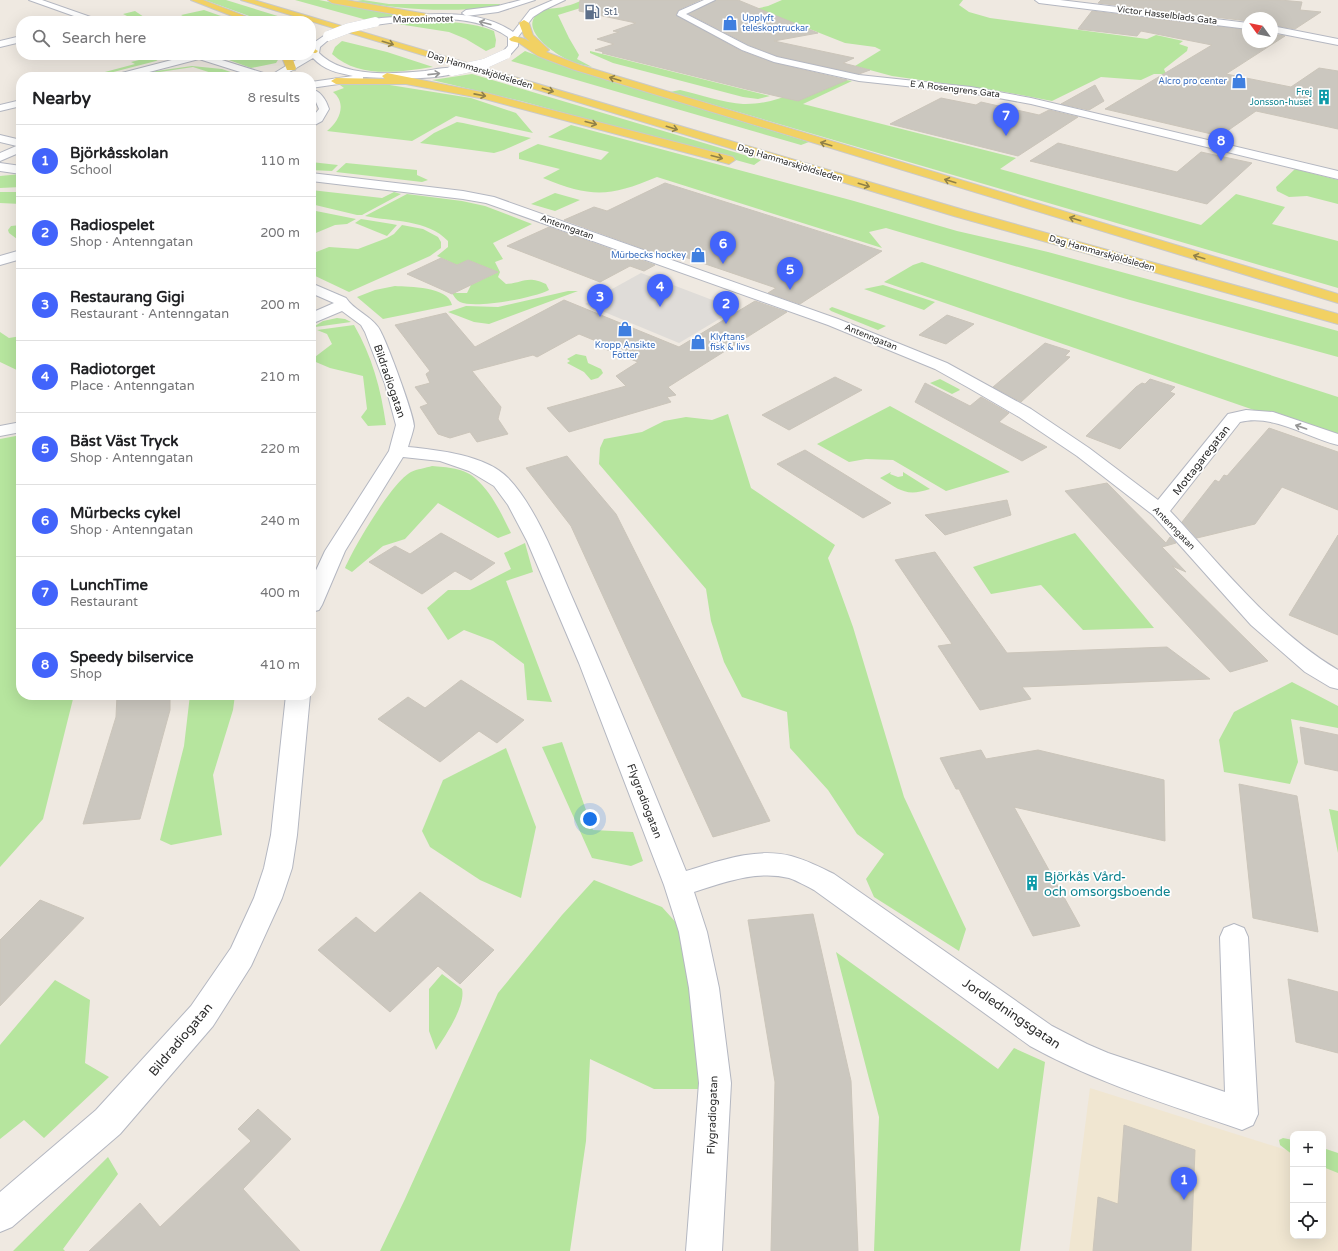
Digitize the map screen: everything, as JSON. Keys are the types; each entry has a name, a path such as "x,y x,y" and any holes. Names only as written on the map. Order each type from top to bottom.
{"main road":[{"path":"195,0 239,16"},
{"name":"Dag Hammarskjöldsleden","path":"245,0 299,16"},
{"path":"332,0 369,8 408,12 432,17"},
{"path":"346,19 387,30"},
{"name":"Dag Hammarskjöldsleden","path":"316,21 959,213 1338,320"},
{"path":"524,23 529,36 547,52 548,55"},
{"path":"513,38 522,41 541,54 548,55 576,67 620,81 1338,300"},
{"name":"Dag Hammarskjöldsleden","path":"472,55 511,66"},
{"path":"288,60 290,68"},
{"name":"Dag Hammarskjöldsleden","path":"525,70 612,97"},
{"path":"383,75 410,82 486,96 740,163"},
{"path":"336,81 410,82"},
{"path":"794,177 1338,320"},
{"name":"Dag Hammarskjöldsleden","path":"1070,230 1338,306"}],"street":[{"path":"33,0 82,16"},
{"path":"432,17 498,9 531,0"},
{"path":"316,56 320,62 334,68 355,73 383,75 413,75 452,71 484,64 506,54 513,46 513,38 534,11 561,0"},
{"name":"E A Rosengrens Gata","path":"711,0 686,11 682,15 745,48 774,59 859,78 971,90 1031,101 1338,175"},
{"name":"Victor Hasselblads Gata","path":"1039,0 1242,25"},
{"name":"Marconimotet","path":"316,45 328,36 349,28 375,22 432,17 487,23 505,30 513,38"},
{"path":"1278,30 1338,42"},
{"path":"0,44 16,40"},
{"path":"136,72 180,60"},
{"path":"213,60 251,72"},
{"name":"Marconimotet","path":"283,72 302,60"},
{"path":"316,84 383,75"},
{"path":"316,96 321,101 324,109 316,120"},
{"path":"0,108 16,104"},
{"path":"0,138 16,143"},
{"path":"1,154 16,150"},
{"path":"0,167 16,169"},
{"path":"0,173 16,171"},
{"name":"Antenngatan","path":"316,178 463,195 489,200 804,312 887,343 941,366 1025,412 1083,452 1160,511 1260,620 1313,666 1338,681"},
{"path":"0,261 16,256"},
{"name":"Bildradiogatan","path":"316,289 340,301 343,305 366,322 373,331 393,384 405,425 398,451 335,551 316,594"},
{"path":"316,317 343,305"},
{"name":"Mottagaregatan","path":"1160,511 1234,418 1244,415 1259,414 1338,440"},
{"path":"0,431 16,428"},
{"name":"Flygradiogatan","path":"398,451 443,456 476,467 492,475 501,482 517,504 537,541 590,663 678,885 693,932 704,988 715,1083 704,1251"},
{"name":"Bildradiogatan","path":"0,1215 108,1122 202,1016 241,957 268,898 278,868 284,835 298,700"},
{"name":"Jordledningsgatan","path":"678,885 752,865 770,864 790,867 824,882 1041,1036 1076,1055 1108,1068 1242,1114 1234,937"}],"shaded area":[{"path":"641,273 736,309 679,343 585,304"},
{"path":"1090,1088 1290,1151 1290,1239 1326,1239 1326,1161 1338,1164 1338,1251 1069,1251"}],"green space":[{"path":"205,0 226,0 278,16 249,16"},
{"path":"295,0 319,0 401,16 367,20"},
{"path":"363,0 389,4 500,4 500,6 427,10 391,7 355,1"},
{"path":"583,0 587,6 558,15 579,55 577,59 592,67 573,62 558,54 542,42 536,35 533,28 533,21 540,12 547,9 570,5"},
{"path":"782,0 963,0 959,5 969,12 990,18 1147,39 1156,35 1183,41 1179,44 1188,47 1187,51 1164,69 1166,74 1154,74 1141,80 1101,77 1052,101 1005,92 892,76 855,66 881,50 875,47 845,43 802,26 784,23 746,11 768,6"},
{"path":"204,10 221,16 183,16 181,15"},
{"path":"135,11 142,16 127,16 123,14"},
{"path":"427,21 469,24 494,31 496,40 495,47 486,51 466,39 449,32 398,24"},
{"path":"342,41 387,52 433,67 407,71 380,72 354,67 343,62 332,54 335,47"},
{"path":"525,51 572,69 809,142 801,145 511,61"},
{"path":"590,51 770,96 758,99 743,97 613,63 590,53"},
{"path":"139,60 158,60 113,72 105,72 135,64 131,62"},
{"path":"229,60 278,60 276,63 251,68"},
{"path":"192,66 222,69 231,72 208,72 193,67 152,72"},
{"path":"472,74 761,160 754,165 521,101 432,80"},
{"path":"829,77 852,81 803,104 1016,158 1000,169 1201,225 1236,194 1285,207 1272,224 1338,241 1338,288 670,92 680,90 728,102 754,104 787,96"},
{"path":"371,82 471,98 516,113 533,133 456,116 412,141 327,131 332,127 338,117 341,107 340,101 333,92 344,88 340,85"},
{"path":"457,122 531,138 494,153 420,143 434,133"},
{"path":"571,125 854,201 957,231 1048,252 1338,331 1338,357 1130,300 886,228 869,232 882,248 657,177 640,184 613,191 588,192 575,189 543,178 560,169 519,159 519,153 538,144 601,160 609,152 548,137"},
{"path":"316,163 338,165 332,171 316,170"},
{"path":"346,163 417,170 417,175 428,180 422,182 336,172"},
{"path":"1295,169 1338,180 1338,204 1307,196 1289,197 1277,191 1276,187"},
{"path":"16,174 16,187 0,188 0,176"},
{"path":"316,191 382,198 394,192 401,194 362,215 316,205"},
{"path":"0,192 16,192 16,204 0,203"},
{"path":"555,193 580,200 555,211 531,204"},
{"path":"407,194 462,201 485,206 532,224 493,243 503,259 495,262 500,272 498,277 506,284 525,280 540,281 546,284 549,290 504,302 468,304 460,302 452,293 467,293 471,285 498,272 468,260 457,265 437,256 448,247 448,241 440,234 430,229 409,222 365,216"},
{"path":"316,211 356,219 347,224 335,225 316,233"},
{"path":"361,219 397,225 387,236 355,223"},
{"path":"402,225 423,229 438,237 441,242 441,248 430,256 349,292 316,276 316,252 329,247 358,249 394,234"},
{"path":"11,226 16,226 16,238 9,233 8,230"},
{"path":"922,262 1338,397 1338,439 884,282 913,265"},
{"path":"883,285 935,302 924,310 864,289"},
{"path":"395,286 418,287 436,291 449,299 452,305 383,319 357,297 375,290"},
{"path":"568,291 578,291 489,324 474,322 448,312 466,306 498,307"},
{"path":"832,307 886,326 878,330 831,311 829,309"},
{"path":"337,318 345,319 351,322 316,327 323,321"},
{"path":"354,325 366,349 375,373 386,425 368,426 361,417 367,409 363,376 330,368 316,362 316,356 332,344 327,334 317,330"},
{"path":"0,332 9,338 16,337 16,370 0,362"},
{"path":"576,354 586,356 588,363 601,369 603,373 598,378 591,380 584,372 567,363 570,361 567,359"},
{"path":"940,379 960,390 952,394 930,383"},
{"path":"890,406 1010,472 946,491 893,460 866,459 849,462 817,444"},
{"path":"728,414 751,488 835,545 828,558 853,627 904,797 966,929 959,951 874,897 866,879 884,854 857,834 828,790 790,748 787,712 742,697 724,662 711,621 706,589 599,464 600,448 604,439 642,432 664,421 686,417 712,420"},
{"path":"16,436 16,700 73,700 43,819 0,867 0,439"},
{"path":"432,466 461,470 472,475 492,497 511,533 498,538 438,503 405,539 383,546 352,572 345,568 374,516 394,488 411,472"},
{"path":"891,472 890,474 898,477 903,476 903,472 930,489 909,492 898,489 880,478"},
{"path":"1075,533 1154,628 1083,630 1041,585 991,594 973,567"},
{"path":"525,543 533,572 506,581 552,702 527,700 524,664 493,641 464,630 448,640 427,608 448,590 470,590 511,569 504,553"},
{"path":"1292,682 1338,706 1338,728 1291,719 1298,762 1290,784 1224,772 1219,740 1234,712"},
{"path":"189,700 234,700 233,710 213,775 222,835 171,845 160,840 184,746"},
{"path":"562,742 593,830 633,832 643,861 631,866 592,858 542,747"},
{"path":"506,748 536,827 521,898 480,880 430,847 422,831 443,780"},
{"path":"1329,809 1338,811 1338,853"},
{"path":"594,880 662,907 689,937 703,1089 654,1089 590,1059 586,1141 570,1251 380,1251 498,993 562,915"},
{"path":"836,952 998,1069 1014,1048 1045,1062 1020,1251 874,1251 879,1117"},
{"path":"442,974 462,989 462,996 461,1004 454,1021 436,1050 429,1031 429,989"},
{"path":"55,980 90,1000 85,1063 109,1077 44,1138 24,1120 0,1139 0,1045"},
{"path":"1283,1138 1290,1139 1290,1153 1280,1145 1279,1140"},
{"path":"1326,1149 1338,1153 1338,1173 1326,1168"},
{"path":"108,1157 118,1174 63,1249 65,1251 13,1251"}],"building":[{"path":"580,0 700,0 678,10 676,15 741,51 774,63 847,80 798,101 602,53 604,52 595,50 614,44 597,39 619,32 613,31 636,23 579,11"},
{"path":"716,0 738,0 818,33 774,41 854,58 843,63 870,70 859,74 777,56 749,45 689,14"},
{"path":"1101,0 1280,0 1302,2 1300,10 1321,12 1295,29 1278,26 1278,12 1242,12 1242,20 1098,3"},
{"path":"1092,11 1242,29 1242,48 1266,48 1226,74 1291,87 1319,68 1338,71 1338,129 1256,111 1220,136 1105,109 1212,45 1141,31 1137,36 1078,29"},
{"path":"1278,35 1285,36 1278,41"},
{"path":"1095,85 1104,101 1089,110 1061,104"},
{"path":"941,98 976,105 981,102 1039,115 1049,110 1078,117 1018,156 890,124"},
{"path":"1058,143 1177,172 1201,152 1252,163 1207,204 1030,161"},
{"path":"665,183 882,251 800,304 768,293 776,288 676,254 669,258 564,220 594,207 607,211"},
{"path":"549,227 655,265 644,271 630,266 600,282 507,246"},
{"path":"441,258 457,265 468,260 498,272 452,294 407,274"},
{"path":"564,300 679,347 755,301 787,312 668,387 676,395 667,397 671,402 569,432 547,408 626,386 616,376 638,362 600,347 596,341 579,334 537,357 533,355 472,371 501,407 498,419 508,434 477,442 470,432 450,438 438,434 420,407 428,404 415,387 430,383 426,374 430,371 395,325 446,313 475,347"},
{"path":"947,315 974,324 946,344 919,335"},
{"path":"1045,343 1070,351 1065,356 1070,357 1021,402 993,387"},
{"path":"835,377 862,390 789,430 762,415"},
{"path":"1150,379 1175,387 1170,392 1175,394 1120,449 1086,436 1136,387 1142,383 1145,384"},
{"path":"925,383 970,406 981,397 1009,413 999,422 1047,447 1022,461 915,402"},
{"path":"1269,428 1338,452 1338,510 1282,487 1255,524 1197,538 1182,522 1215,480 1219,482 1224,475 1227,476"},
{"path":"805,450 891,503 863,518 777,464"},
{"path":"567,456 616,514 770,821 713,837 571,526 526,468"},
{"path":"1107,483 1166,543 1170,537 1176,543 1162,547 1186,572 1172,566 1268,661 1230,672 1065,491"},
{"path":"1007,500 1011,515 945,535 925,515"},
{"path":"441,533 495,563 471,580 455,571 422,594 369,562 395,546 410,554"},
{"path":"1338,535 1338,635 1289,615"},
{"path":"935,552 1007,653 1167,647 1210,679 1022,687 1031,699 980,710 938,646 952,644 895,560"},
{"path":"461,680 524,720 497,743 479,731 440,762 378,719 408,697 425,708"},
{"path":"117,700 170,700 170,710 140,819 83,824 116,717"},
{"path":"1300,727 1338,735 1338,771 1305,764"},
{"name":"Björkås Vård- och omsorgsboende","path":"981,750 986,759 1038,750 1164,780 1165,841 1014,807 1080,926 1033,936 959,789 956,789 940,758"},
{"path":"1239,784 1297,796 1318,932 1253,918"},
{"path":"420,892 494,950 460,984 438,966 390,1012 318,950 356,917 375,933"},
{"path":"40,900 84,918 0,1006 0,940"},
{"path":"813,914 851,1081 858,1251 771,1251 775,1082 748,920"},
{"path":"1288,979 1338,992 1338,1053 1296,1042"},
{"path":"258,1109 291,1139 243,1189 300,1251 89,1251 140,1203 160,1227 251,1141 238,1129"},
{"path":"1124,1125 1195,1150 1191,1251 1093,1251 1098,1197 1118,1204"}],"place":[{"name":"St1","path":"592,12"},
{"name":"Upplyft teleskoptruckar","path":"730,23"},
{"name":"Alcro pro center","path":"1239,81"},
{"name":"Frej Jonsson-huset","path":"1324,97"},
{"name":"LunchTime","path":"1006,136"},
{"name":"Speedy bilservice","path":"1221,161"},
{"name":"Mürbecks hockey","path":"698,255"},
{"name":"Mürbecks cykel","path":"723,264"},
{"name":"Bäst Väst Tryck","path":"790,290"},
{"name":"Radiotorget","path":"660,307"},
{"name":"Restaurang Gigi","path":"600,317"},
{"name":"Radiospelet","path":"726,324"},
{"name":"Kropp Ansikte Fötter","path":"625,329"},
{"name":"Klyftans fisk & livs","path":"698,342"},
{"name":"Björkås Vård- och omsorgsboende","path":"1032,883"},
{"name":"Björkåsskolan","path":"1184,1200"}]}
